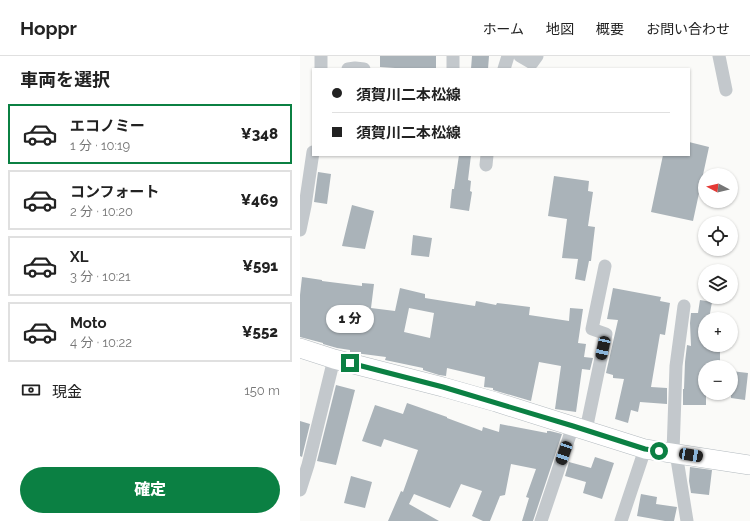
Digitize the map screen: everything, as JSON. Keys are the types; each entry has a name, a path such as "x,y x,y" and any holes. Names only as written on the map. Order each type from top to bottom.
{"main road":[{"path":"300,348 334,359 443,387 645,449 750,464"}],"street":[{"path":"321,56 321,68"},
{"path":"452,68 453,56"},
{"path":"504,68 508,56"},
{"path":"520,56 532,63 536,56"},
{"path":"719,56 726,90"},
{"path":"300,230 312,156"},
{"path":"541,521 579,428 606,334 592,329 605,266"},
{"path":"684,306 676,366 675,453 686,521"},
{"path":"300,490 308,464 334,359"},
{"path":"621,521 645,449"}],"building":[{"path":"380,56 436,56 436,68 380,67"},
{"path":"472,56 489,56 488,68 471,68"},
{"path":"690,142 709,147 704,168 698,168 698,198 693,221 651,212 663,156 690,156"},
{"path":"459,156 471,156 468,180 471,181 470,191 472,192 469,211 450,208 452,189 454,189"},
{"path":"318,172 331,174 327,204 314,202"},
{"path":"554,176 589,181 588,191 593,192 588,226 595,227 591,261 589,261 585,281 575,279 578,259 562,258 567,219 548,216"},
{"path":"352,205 374,211 365,249 342,246"},
{"path":"413,235 432,238 429,257 411,255"},
{"path":"302,277 362,286 362,283 374,284 371,308 395,311 400,288 425,294 425,298 475,306 476,301 496,305 497,303 530,307 529,315 569,321 570,308 583,309 578,343 586,344 584,357 593,358 590,370 582,369 576,412 555,409 561,366 539,362 531,401 493,390 493,388 484,387 485,377 447,368 446,376 439,375 423,370 423,368 385,360 386,357 350,352 350,350 337,348 300,337 300,295","holes":["409,308 434,313 430,338 404,332"]},
{"path":"613,288 661,297 660,301 670,303 665,335 660,334 651,387 667,388 667,404 640,402 638,412 631,410 628,423 615,419 624,379 613,378 613,375 606,373 618,320 607,319"},
{"path":"699,304 712,304 710,312 698,312"},
{"path":"691,313 698,313 698,352 720,352 720,360 698,360 698,400 706,400 706,405 683,405 687,345 691,346"},
{"path":"738,372 748,373 745,400 738,399"},
{"path":"336,385 355,390 336,465 317,461"},
{"path":"407,403 482,431 483,427 499,432 500,424 547,433 547,431 550,431 562,434 533,521 522,521 529,498 526,497 536,469 511,464 505,495 500,496 490,521 483,521 472,516 482,491 461,484 450,508 414,494 409,504 439,521 388,521 401,491 403,492 418,450 384,439 381,447 362,441 375,405 403,414"},
{"path":"300,421 310,424 302,457 300,456"},
{"path":"595,457 614,463 602,499 583,493 586,482 565,476 569,462 591,468"},
{"path":"690,467 712,470 709,495 691,493 689,481"},
{"path":"351,476 372,482 365,508 344,503"},
{"path":"641,494 657,497 656,504 677,507 674,521 665,521 637,516"}],"route":[{"path":"350,363 496,402 645,449 659,451"}]}
